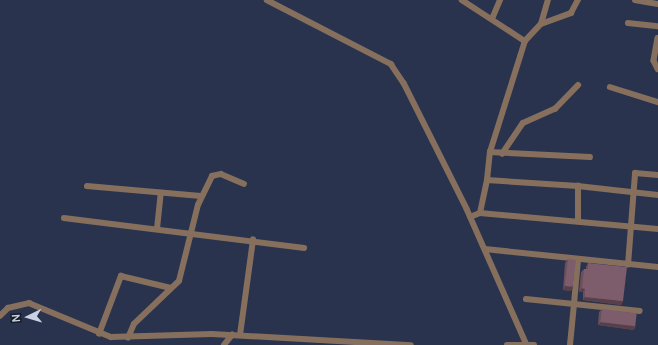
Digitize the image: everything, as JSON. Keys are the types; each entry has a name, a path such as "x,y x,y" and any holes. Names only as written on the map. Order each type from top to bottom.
{"street":[{"path":"267,0 391,64 404,83 470,217 527,345"},
{"path":"462,0 525,41"},
{"path":"492,19 500,0"},
{"path":"480,213 487,180 490,152 525,41 540,24 548,0"},
{"path":"540,24 571,13 578,0"},
{"path":"635,0 658,4"},
{"path":"628,22 658,26"},
{"path":"658,38 654,61 658,69"},
{"path":"502,154 523,123 555,109 578,85"},
{"path":"610,87 658,102"},
{"path":"490,152 502,154 590,157"},
{"path":"628,265 632,192 635,173 658,175"},
{"path":"128,338 134,324 171,288 182,275 191,233 202,196 216,174 244,184"},
{"path":"487,180 578,186 658,195"},
{"path":"87,186 202,196"},
{"path":"578,186 578,221"},
{"path":"157,229 161,193"},
{"path":"470,217 480,213 658,229"},
{"path":"64,218 253,240 304,248"},
{"path":"240,336 253,240"},
{"path":"485,249 628,265 658,266"},
{"path":"570,345 578,260"},
{"path":"99,334 121,276 171,288"},
{"path":"526,299 640,311"},
{"path":"0,316 8,308 29,303 99,334 128,338 232,335 411,345"},
{"path":"228,344 232,335"},
{"path":"507,345 534,345"}],"building":[{"path":"568,259 576,260 573,287 565,286"},
{"path":"588,263 627,267 623,301 585,297 585,289 582,288 584,269 588,269"},
{"path":"602,309 637,313 635,326 600,322"}]}
